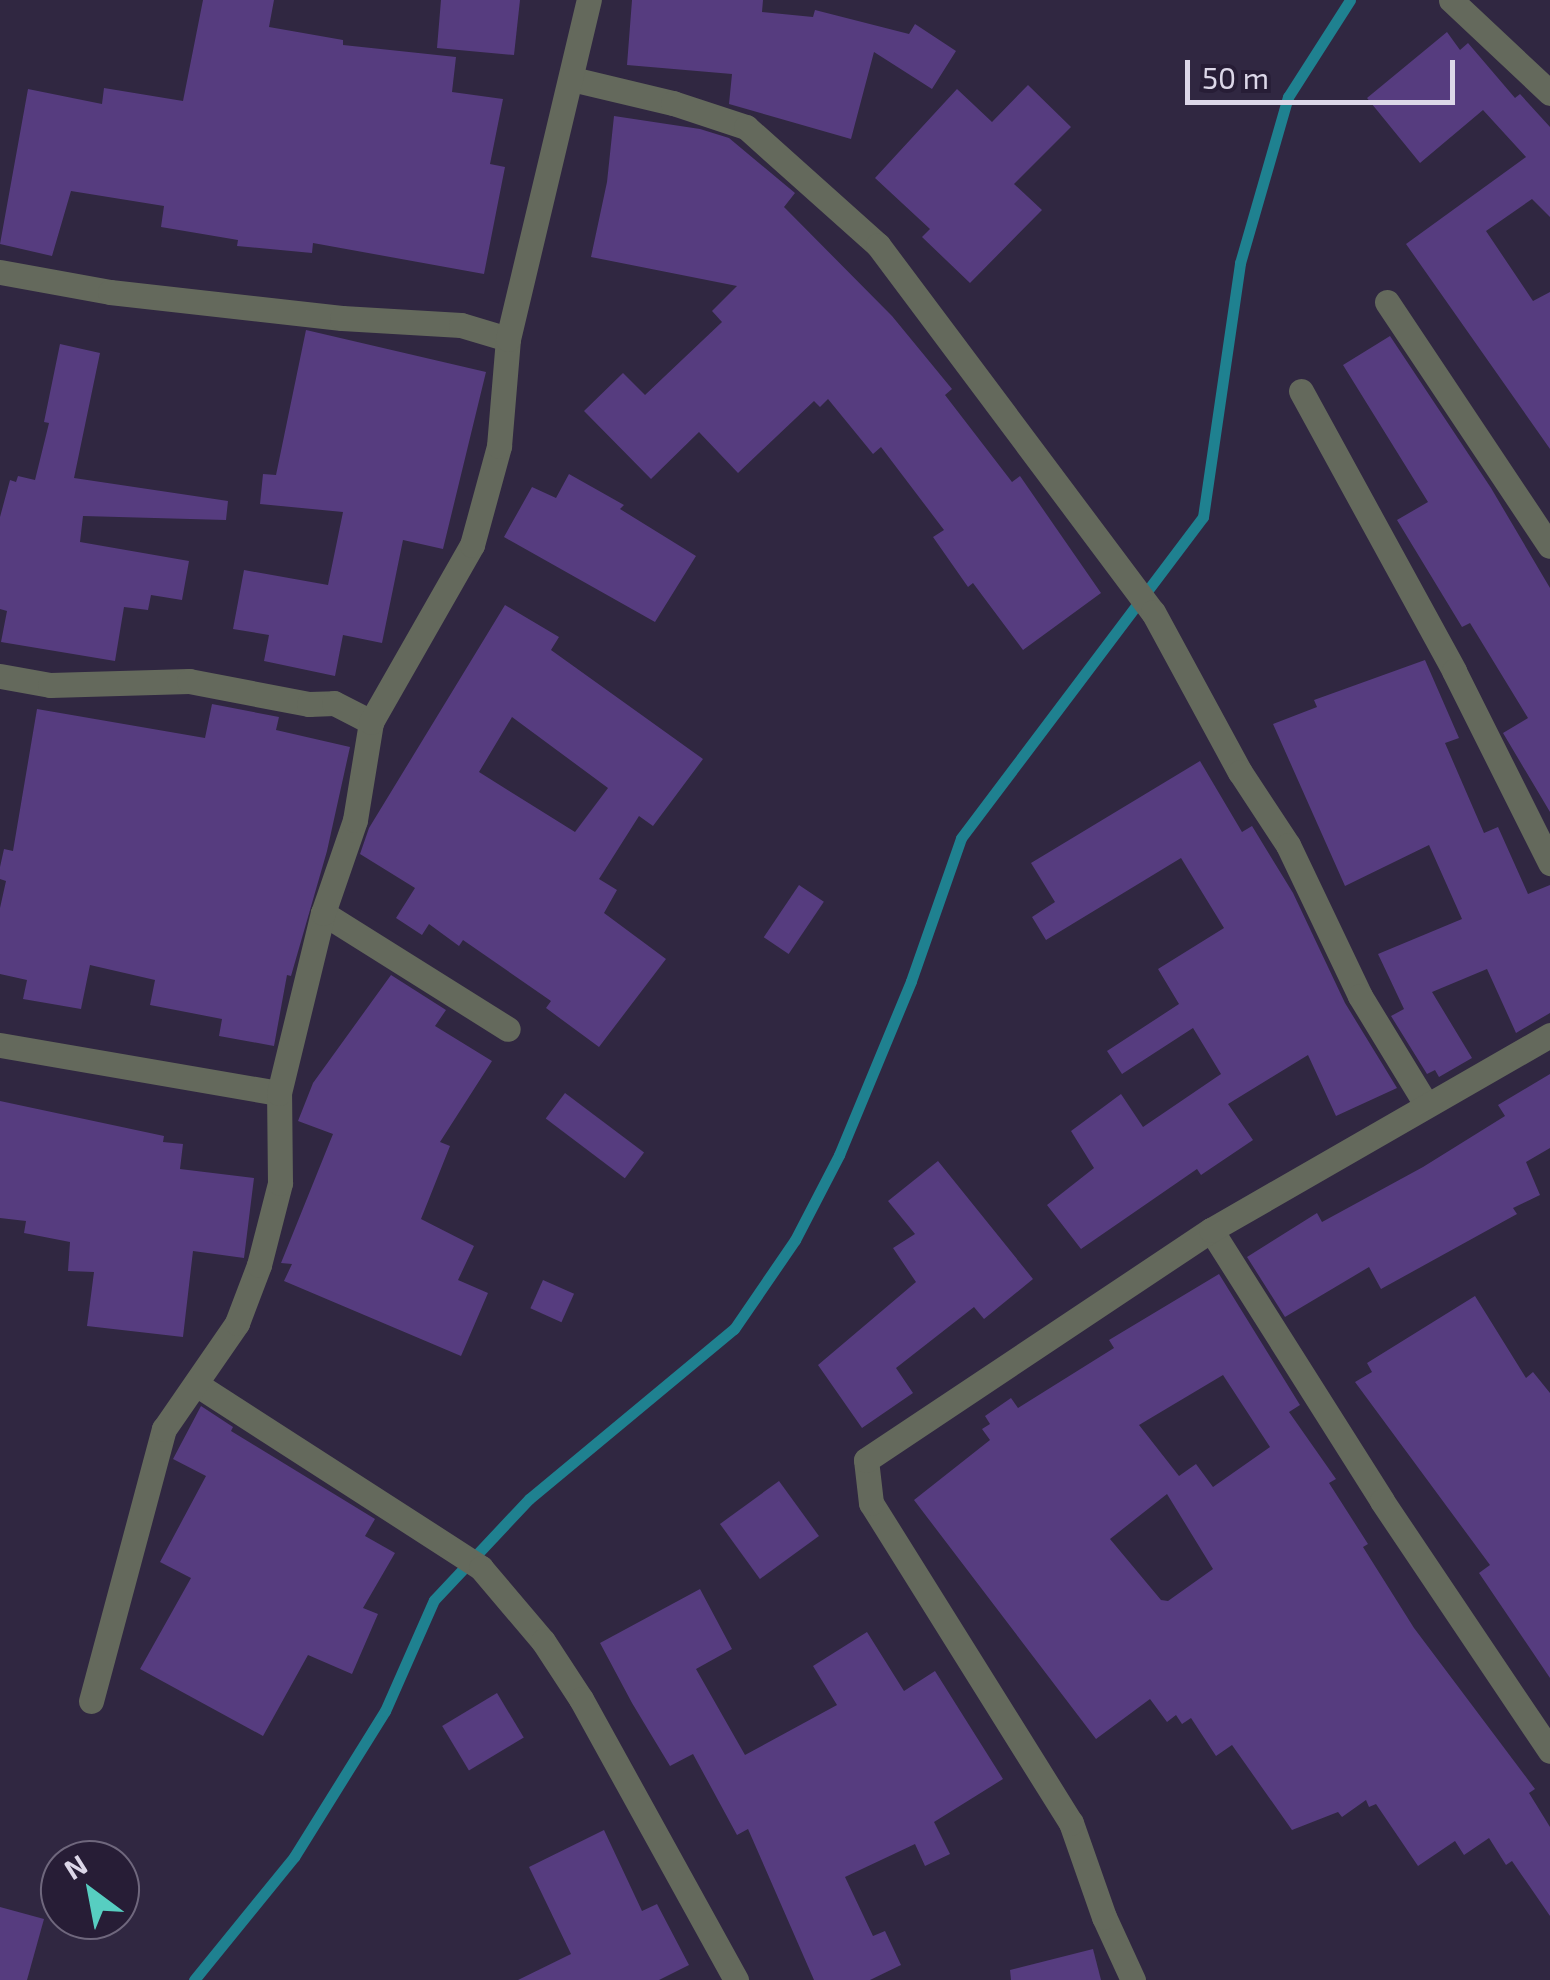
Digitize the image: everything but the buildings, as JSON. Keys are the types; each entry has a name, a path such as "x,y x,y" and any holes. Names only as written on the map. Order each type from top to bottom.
{"street":[{"path":"92,1701 164,1430 236,1323 260,1265 280,1183 279,1093 323,913 355,820 370,722 472,544 499,446 508,339 588,0"},
{"path":"1452,0 1550,93"},
{"path":"572,80 673,103 746,127 806,176 878,245 1153,612 1240,772 1288,845 1360,996 1426,1104"},
{"path":"0,272 130,295 342,318 461,325 508,339"},
{"path":"1387,302 1550,546"},
{"path":"1301,390 1454,671 1550,862"},
{"path":"0,676 50,685 189,681 309,704 334,704 370,722"},
{"path":"323,913 508,1029"},
{"path":"1133,1980 1104,1918 1071,1823 871,1503 866,1460 1211,1230 1550,1035"},
{"path":"0,1045 279,1093"},
{"path":"1211,1230 1382,1501 1550,1751"},
{"path":"196,1384 408,1516 481,1568 543,1640 581,1700 736,1980"}],"waterway":[{"path":"194,1980 294,1857 385,1711 434,1600 529,1499 734,1329 795,1240 839,1155 911,981 961,838 1203,517 1240,263 1288,97 1350,0"}]}
